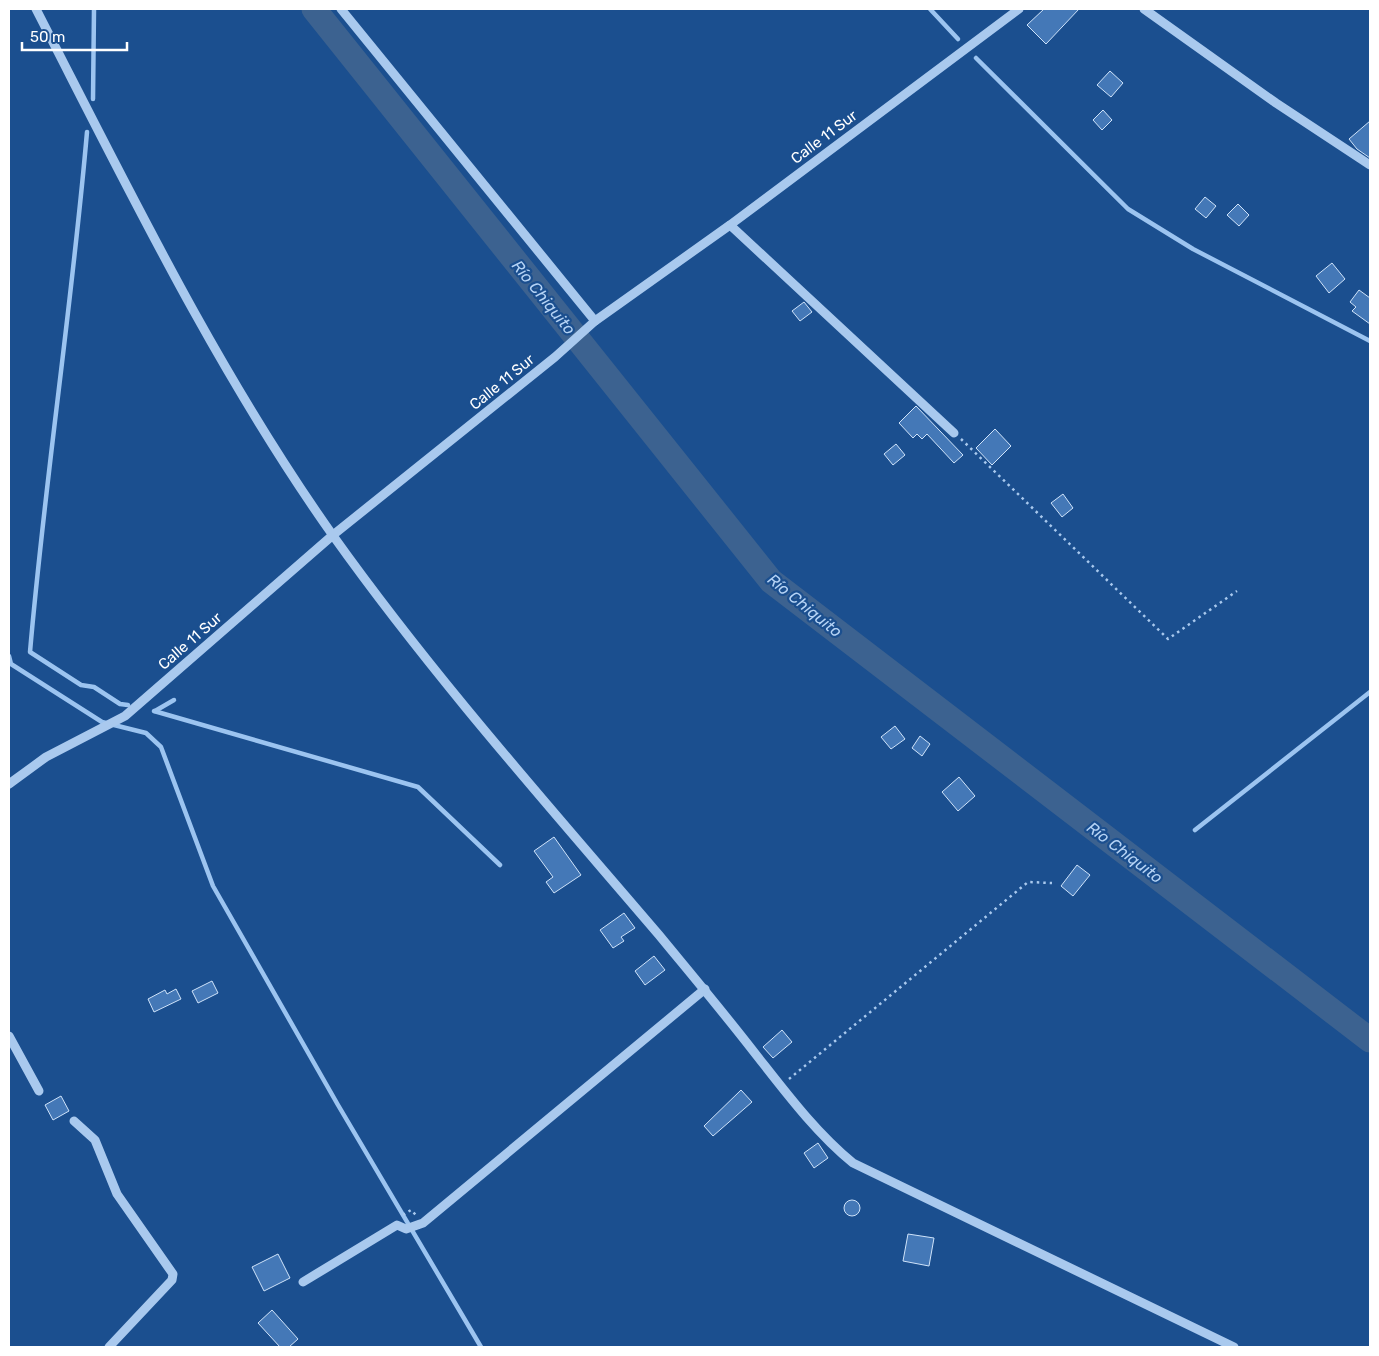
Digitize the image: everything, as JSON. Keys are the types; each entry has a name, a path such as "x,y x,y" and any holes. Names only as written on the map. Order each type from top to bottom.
{"street":[{"path":"36,9 146,223 235,384 333,535 421,654 705,989 781,1086 838,1151 853,1163 1234,1347"},
{"path":"341,9 595,321"},
{"name":"Calle 11 Sur","path":"9,784 46,757 125,716 333,535 555,357 595,321 730,225 1019,9"},
{"path":"1144,9 1276,104 1370,165"},
{"path":"730,225 954,433"},
{"path":"303,1282 397,1225 404,1229 424,1223 705,989"},
{"path":"9,1036 39,1091"},
{"path":"74,1121 95,1140 117,1194 173,1274 172,1280 110,1347"}],"path":[{"path":"954,433 1168,639 1237,591"},
{"path":"781,1086 1028,882 1052,883"},
{"path":"399,1217 411,1210"}],"building":[{"path":"1044,9 1079,9 1046,44 1027,25"},
{"path":"1110,71 1123,83 1111,97 1097,85"},
{"path":"1103,110 1112,120 1102,130 1093,120"},
{"path":"1370,121 1370,158 1357,149 1349,139"},
{"path":"1205,197 1216,206 1206,218 1195,209"},
{"path":"1238,204 1249,215 1239,226 1227,215"},
{"path":"1332,263 1345,279 1329,293 1316,276"},
{"path":"1359,290 1370,298 1370,324 1352,311 1356,307 1350,302"},
{"path":"804,302 812,312 800,321 792,311"},
{"path":"916,406 963,455 954,463 927,434 922,439 917,434 913,438 899,423"},
{"path":"995,429 1011,446 992,465 976,448"},
{"path":"896,444 905,455 893,465 884,454"},
{"path":"1063,494 1073,508 1062,517 1051,503"},
{"path":"895,726 905,739 891,749 881,737"},
{"path":"920,736 930,744 922,756 912,748"},
{"path":"959,777 975,796 958,811 942,792"},
{"path":"554,837 581,875 554,893 546,882 553,877 534,851"},
{"path":"1077,865 1090,875 1073,896 1061,886"},
{"path":"624,913 635,928 621,937 624,941 613,948 600,930"},
{"path":"654,956 665,970 645,985 635,971"},
{"path":"212,981 218,993 198,1003 192,991"},
{"path":"176,989 181,999 154,1012 148,999 165,990 167,994"},
{"path":"782,1030 792,1042 773,1058 763,1047"},
{"path":"741,1090 752,1102 713,1136 704,1126"},
{"path":"61,1096 69,1111 53,1120 45,1105"},
{"path":"818,1143 828,1158 814,1168 804,1153"},
{"path":"852,1200 858,1202 860,1208 858,1214 852,1216 846,1214 844,1208 846,1202"},
{"path":"908,1234 934,1238 929,1266 903,1261"},
{"path":"278,1254 290,1278 264,1291 252,1267"},
{"path":"272,1310 298,1339 289,1347 280,1347 258,1323"}],"waterway":[{"path":"93,99 94,9"},
{"name":"Río Chiquito","path":"314,9 771,581 1370,1040"},
{"path":"930,9 958,39"},
{"path":"976,58 1128,209 1193,249 1370,341"},
{"path":"87,132 30,652 81,685 94,687 120,704 128,705"},
{"path":"9,656 11,664 102,722 146,733 161,747 213,886 338,1105 481,1347"},
{"path":"1195,830 1370,692"},
{"path":"155,711 174,700"},
{"path":"154,711 418,787 500,865"}]}
